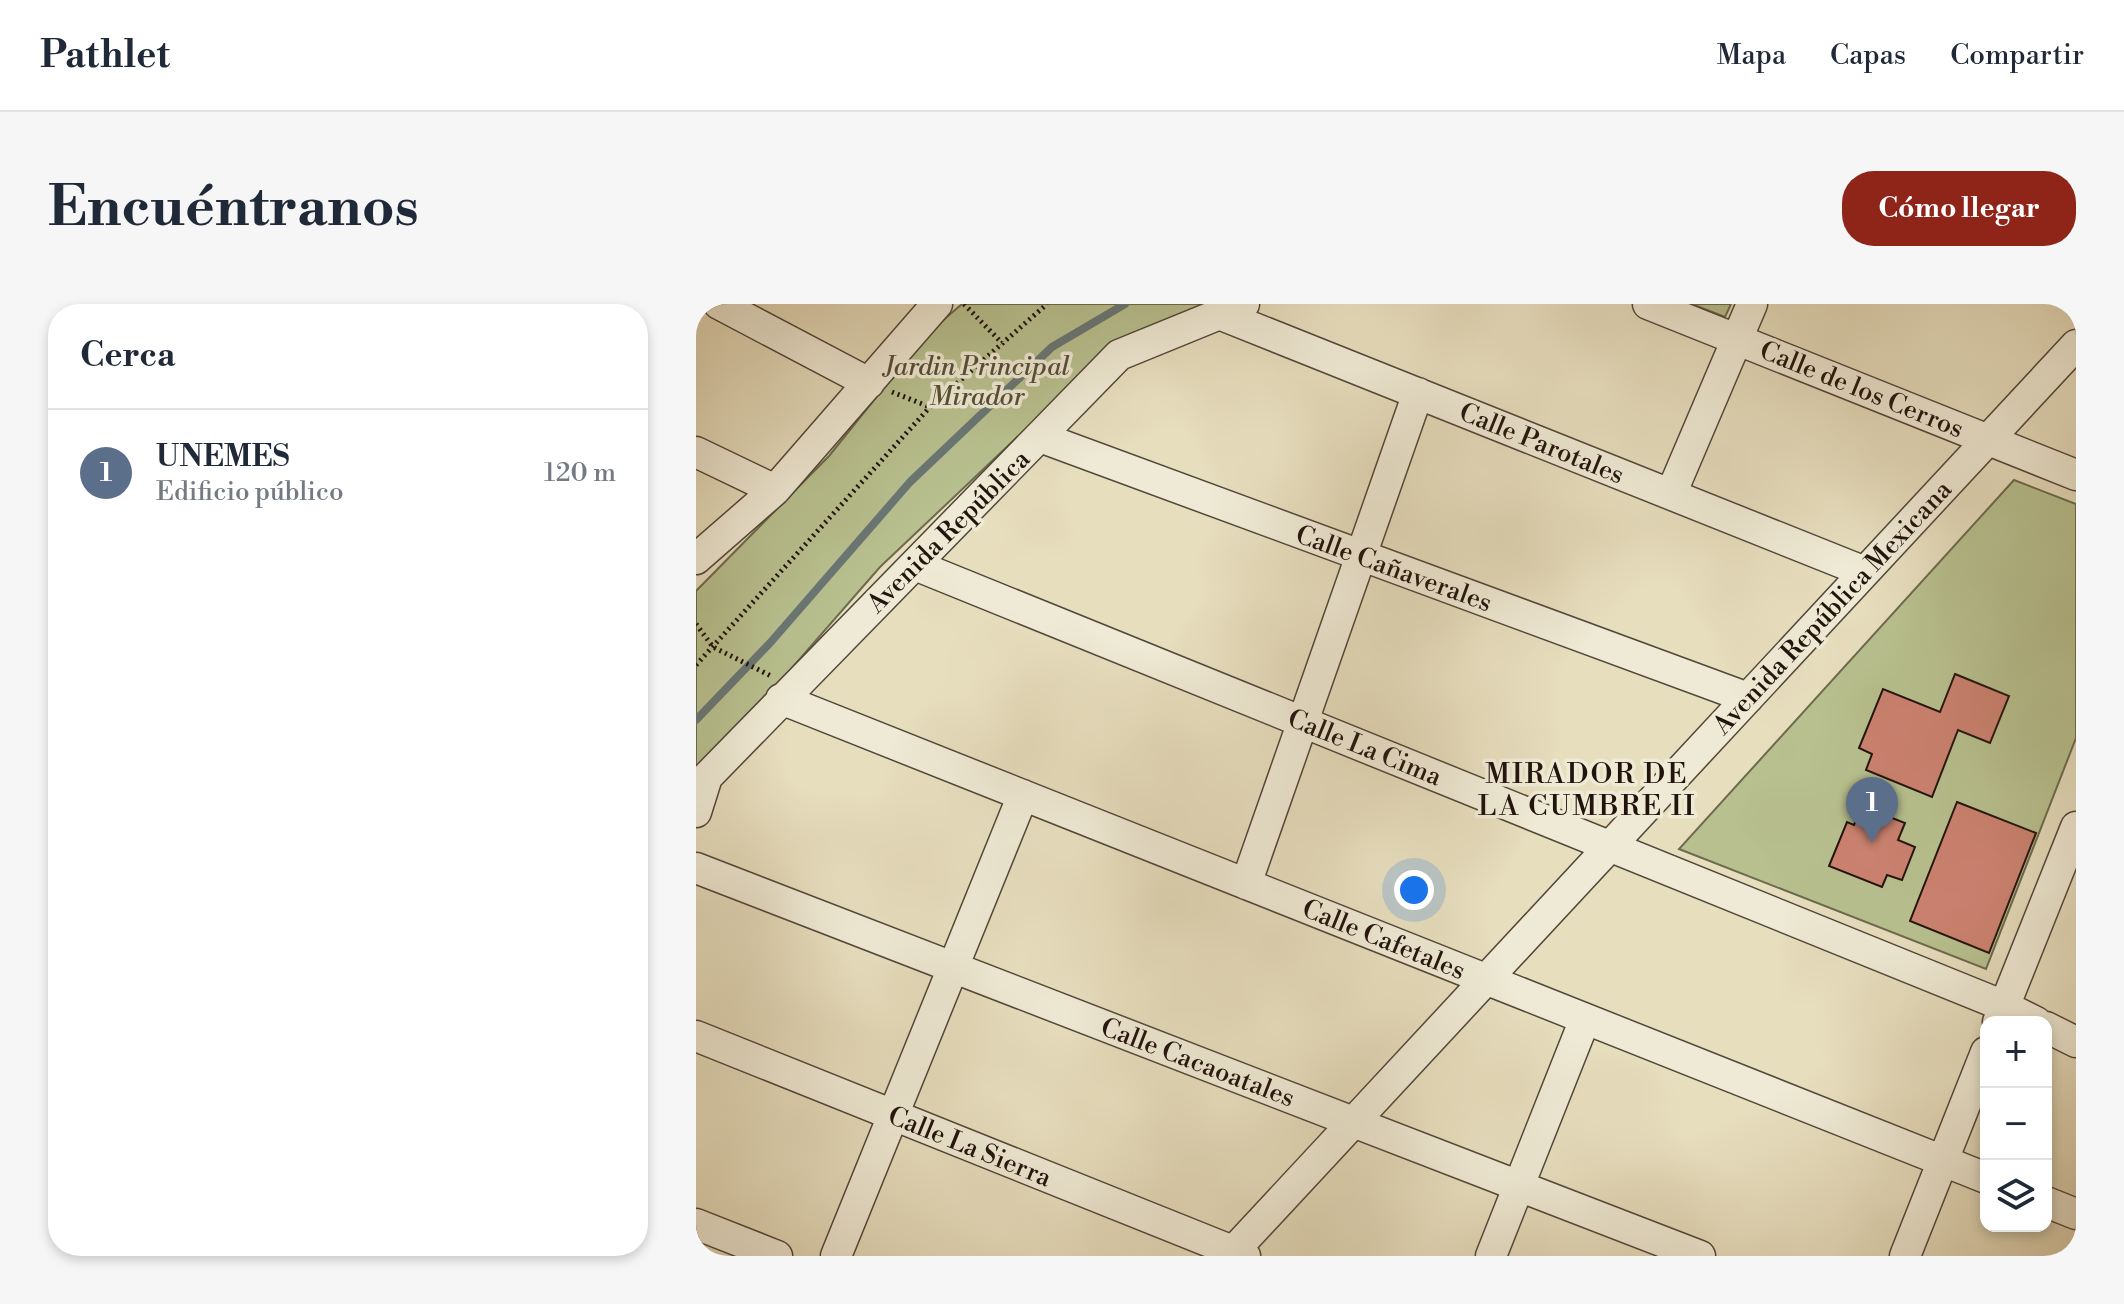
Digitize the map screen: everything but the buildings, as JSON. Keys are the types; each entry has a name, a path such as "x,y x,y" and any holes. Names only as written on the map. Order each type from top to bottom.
{"street":[{"path":"719,304 869,383"},
{"path":"696,559 775,490 937,304"},
{"name":"Calle de los Cerros","path":"1648,304 2076,475"},
{"path":"1671,494 1752,304"},
{"name":"Calle Parotales","path":"1232,309 1418,393 1865,572"},
{"name":"Avenida República","path":"696,812 707,777 1119,355 1232,309"},
{"name":"Avenida República Mexicana","path":"1236,1254 1353,1122 2076,345"},
{"path":"1246,884 1418,393"},
{"name":"Calle Cañaverales","path":"1040,437 1748,698"},
{"path":"696,452 775,490"},
{"name":"Calle La Cima","path":"915,565 1609,846 2001,1014"},
{"name":"Calle Cafetales","path":"788,693 1023,795 1980,1176"},
{"path":"836,1256 1023,795"},
{"path":"2001,1014 2073,844"},
{"name":"Calle Cacaoatales","path":"696,868 1700,1256"},
{"path":"1491,1256 1585,1019"},
{"path":"2052,1030 2076,1042"},
{"name":"Calle La Sierra","path":"696,1036 1236,1254"},
{"path":"1905,1256 1980,1067"},
{"path":"2052,1204 2076,1214"},
{"path":"696,1224 777,1256"}],"path":[{"path":"964,304 1002,343"},
{"path":"696,665 930,407 1047,304"},
{"path":"869,383 930,407"},
{"path":"696,624 713,647 788,693"}],"green space":[{"name":"Jardin Principal Mirador","path":"962,304 1204,304 1102,357 880,567 696,778 696,591 829,456 927,334"},
{"path":"1692,304 1731,304 1725,317"},
{"path":"2014,480 2076,504 2076,738 1986,969 1679,849"}],"waterway":[{"path":"696,720 770,643 910,482 1052,347 1125,304"}],"place":[{"name":"UNEMES","path":"1872,843"}],"district":[{"name":"MIRADOR DE LA CUMBRE II","path":"1587,789"}]}
